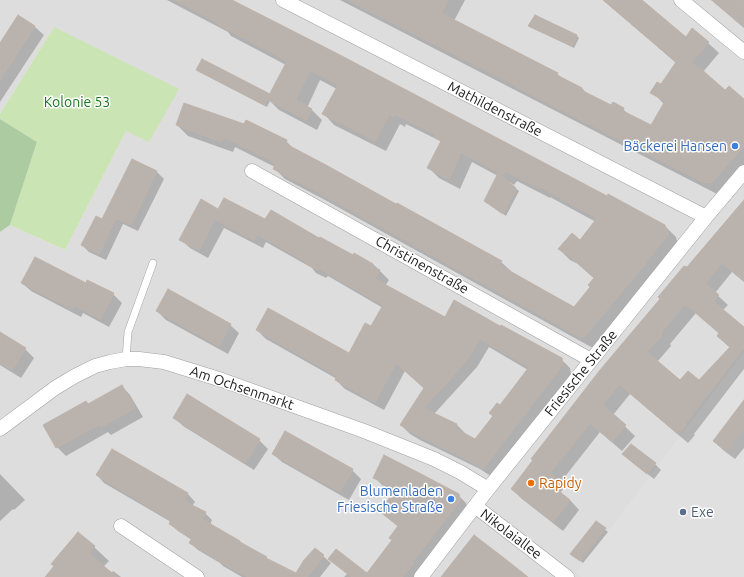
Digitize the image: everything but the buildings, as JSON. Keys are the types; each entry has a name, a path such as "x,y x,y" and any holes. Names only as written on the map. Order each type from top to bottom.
{"street":[{"name":"Mathildenstraße","path":"283,0 706,217"},
{"path":"681,0 744,52"},
{"name":"Christinenstraße","path":"252,171 591,360"},
{"name":"Friesische Straße","path":"421,577 488,489 706,217 744,172"},
{"name":"Am Ochsenmarkt","path":"0,428 55,388 95,366 126,359 164,362 222,380 364,430 434,459 460,472 488,489"},
{"name":"Nikolaiallee","path":"475,506 567,577"},
{"path":"121,526 198,577"}],"lane":[{"path":"126,359 128,332 153,263"}],"shaded area":[{"path":"0,0 744,0 744,577 0,577 0,232 10,225 65,250 126,131 54,27 0,114"},
{"name":"Exe","path":"744,352 744,400 713,441 726,451 744,428 744,577 581,577 576,573"}],"green space":[{"name":"Kolonie 53","path":"54,27 179,89 149,142 126,131 65,250 10,225 37,142 0,119 0,114"},
{"path":"0,119 37,142 10,225 0,232"}],"place":[{"name":"Bäckerei Hansen","path":"735,146"},
{"name":"Rapidy","path":"531,483"},
{"name":"Blumenladen Friesische Straße","path":"451,499"},
{"name":"Exe","path":"683,512"}]}
